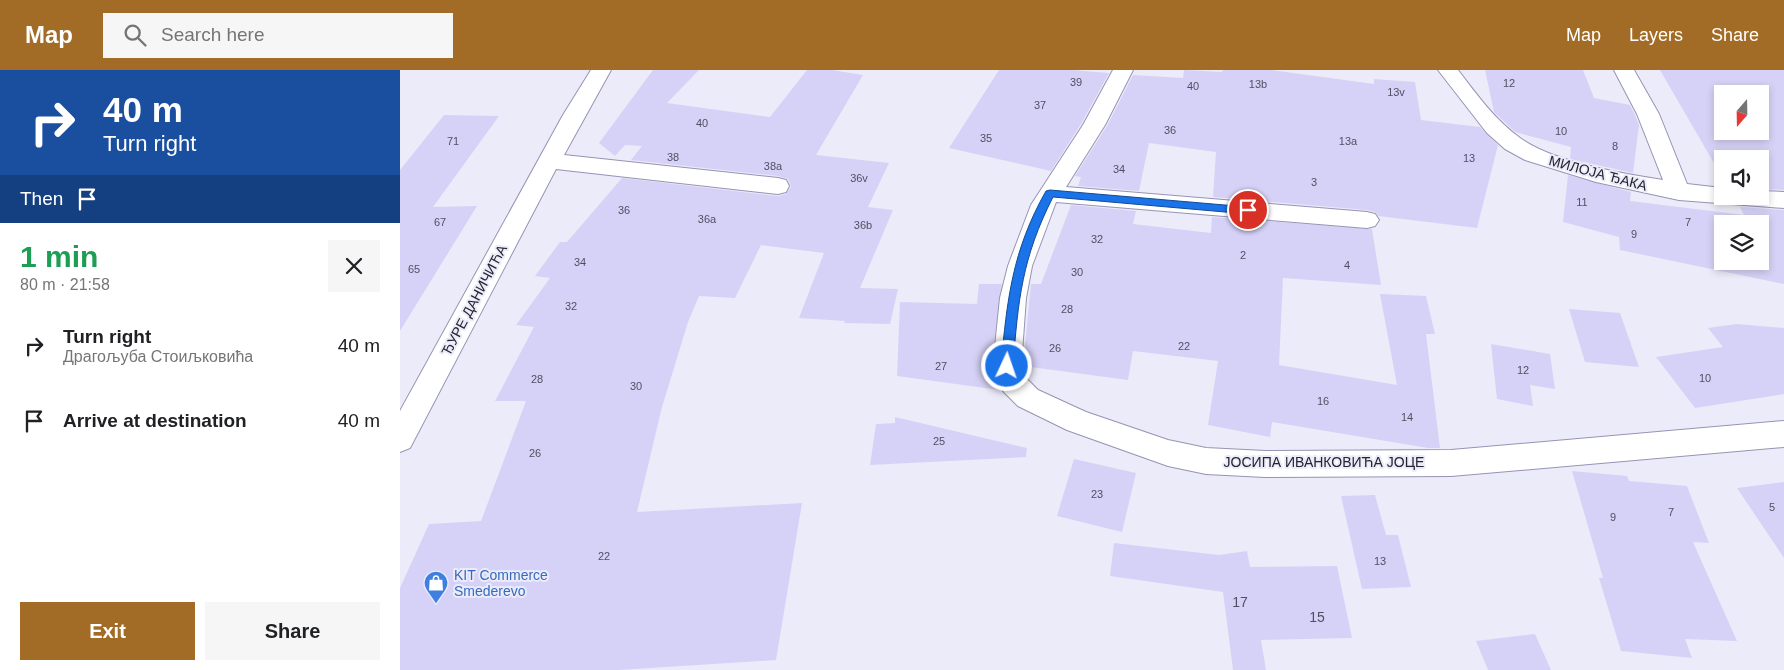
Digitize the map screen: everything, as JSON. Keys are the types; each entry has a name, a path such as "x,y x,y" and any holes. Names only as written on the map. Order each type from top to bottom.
{"street":[{"name":"ЂУРЕ ДАНИЧИЋА","path":"400,439 549,161 601,70"},
{"name":"ЈОСИПА ИВАНКОВИЋА ЈОЦЕ","path":"1123,70 1094,126 1050,194 1037,219 1020,266 1013,298 1007,366 1013,383 1028,398 1077,421 1168,453 1206,461 1265,464 1451,463 1784,434"},
{"name":"МИЛОЈА ЂАКА","path":"1448,70 1482,116 1515,146 1538,156 1582,171 1679,192 1784,200"},
{"path":"1624,70 1648,114 1679,192"},
{"path":"549,161 778,186"},
{"path":"1050,194 1367,220"}],"building":[{"path":"653,70 699,70 667,103 770,117 807,70 832,70 863,75 816,155 889,163 868,207 893,210 860,288 898,289 890,324 844,323 845,321 799,318 824,253 761,245 735,298 699,296 688,322 662,407 637,512 802,503 776,660 619,670 400,670 400,588 429,524 481,521 526,401 495,401 534,327 516,325 550,278 535,276 560,242 567,242 622,178 778,196 786,194 791,187 788,179 778,176 631,160 642,146 625,145 615,156 599,143"},
{"path":"999,70 1072,70 1109,73 1081,124 1051,171 949,148"},
{"path":"1184,70 1222,72 1223,70 1271,70 1374,84 1374,79 1415,82 1421,120 1480,127 1498,145 1477,228 1378,216 1375,212 1367,210 1213,197 1216,152 1149,143 1139,191 1078,186 1081,177 1075,176 1107,126 1133,75 1183,78"},
{"path":"1485,70 1583,70 1594,98 1630,105 1635,115 1639,125 1633,173 1570,159 1571,147 1515,132 1494,112"},
{"path":"1660,70 1784,70 1784,190 1769,189 1769,150 1714,150 1714,163"},
{"path":"444,115 499,116 433,207 477,206 400,331 400,170"},
{"path":"1568,175 1631,192 1630,201 1744,215 1714,215 1714,269 1620,250 1619,237 1563,222"},
{"path":"1071,205 1136,211 1133,224 1211,233 1212,217 1372,229 1381,285 1283,278 1279,365 1397,385 1380,294 1426,296 1435,334 1426,334 1440,448 1428,448 1272,422 1270,437 1208,425 1218,361 1133,351 1128,380 1023,366 1031,284 1041,284"},
{"path":"1740,207 1784,210 1784,284 1716,270 1769,270 1769,215 1744,215"},
{"path":"979,284 1002,284 991,366 1000,390 897,376 900,302 977,304"},
{"path":"1569,309 1620,313 1639,367 1585,362"},
{"path":"1737,324 1784,328 1784,394 1695,408 1656,357 1723,347 1708,328"},
{"path":"1491,344 1550,354 1555,389 1530,385 1533,406 1497,399"},
{"path":"895,417 1027,448 1026,457 870,465 876,424 895,423"},
{"path":"1074,459 1136,473 1122,532 1057,516"},
{"path":"1572,471 1627,476 1629,481 1687,486 1709,543 1693,542 1737,641 1685,639 1692,658 1621,651 1599,578 1603,578"},
{"path":"1784,482 1784,558 1737,488"},
{"path":"1375,495 1386,535 1398,535 1411,587 1362,589 1341,496"},
{"path":"1114,543 1219,555 1247,551 1250,567 1337,566 1352,638 1261,640 1266,670 1233,670 1223,592 1110,576"},
{"path":"1535,634 1551,670 1488,670 1476,641"}],"place":[{"name":"KIT Commerce Smederevo","path":"436,604"}],"route":[{"path":"1007,366 1013,298 1020,266 1037,219 1050,194 1248,210"}]}
